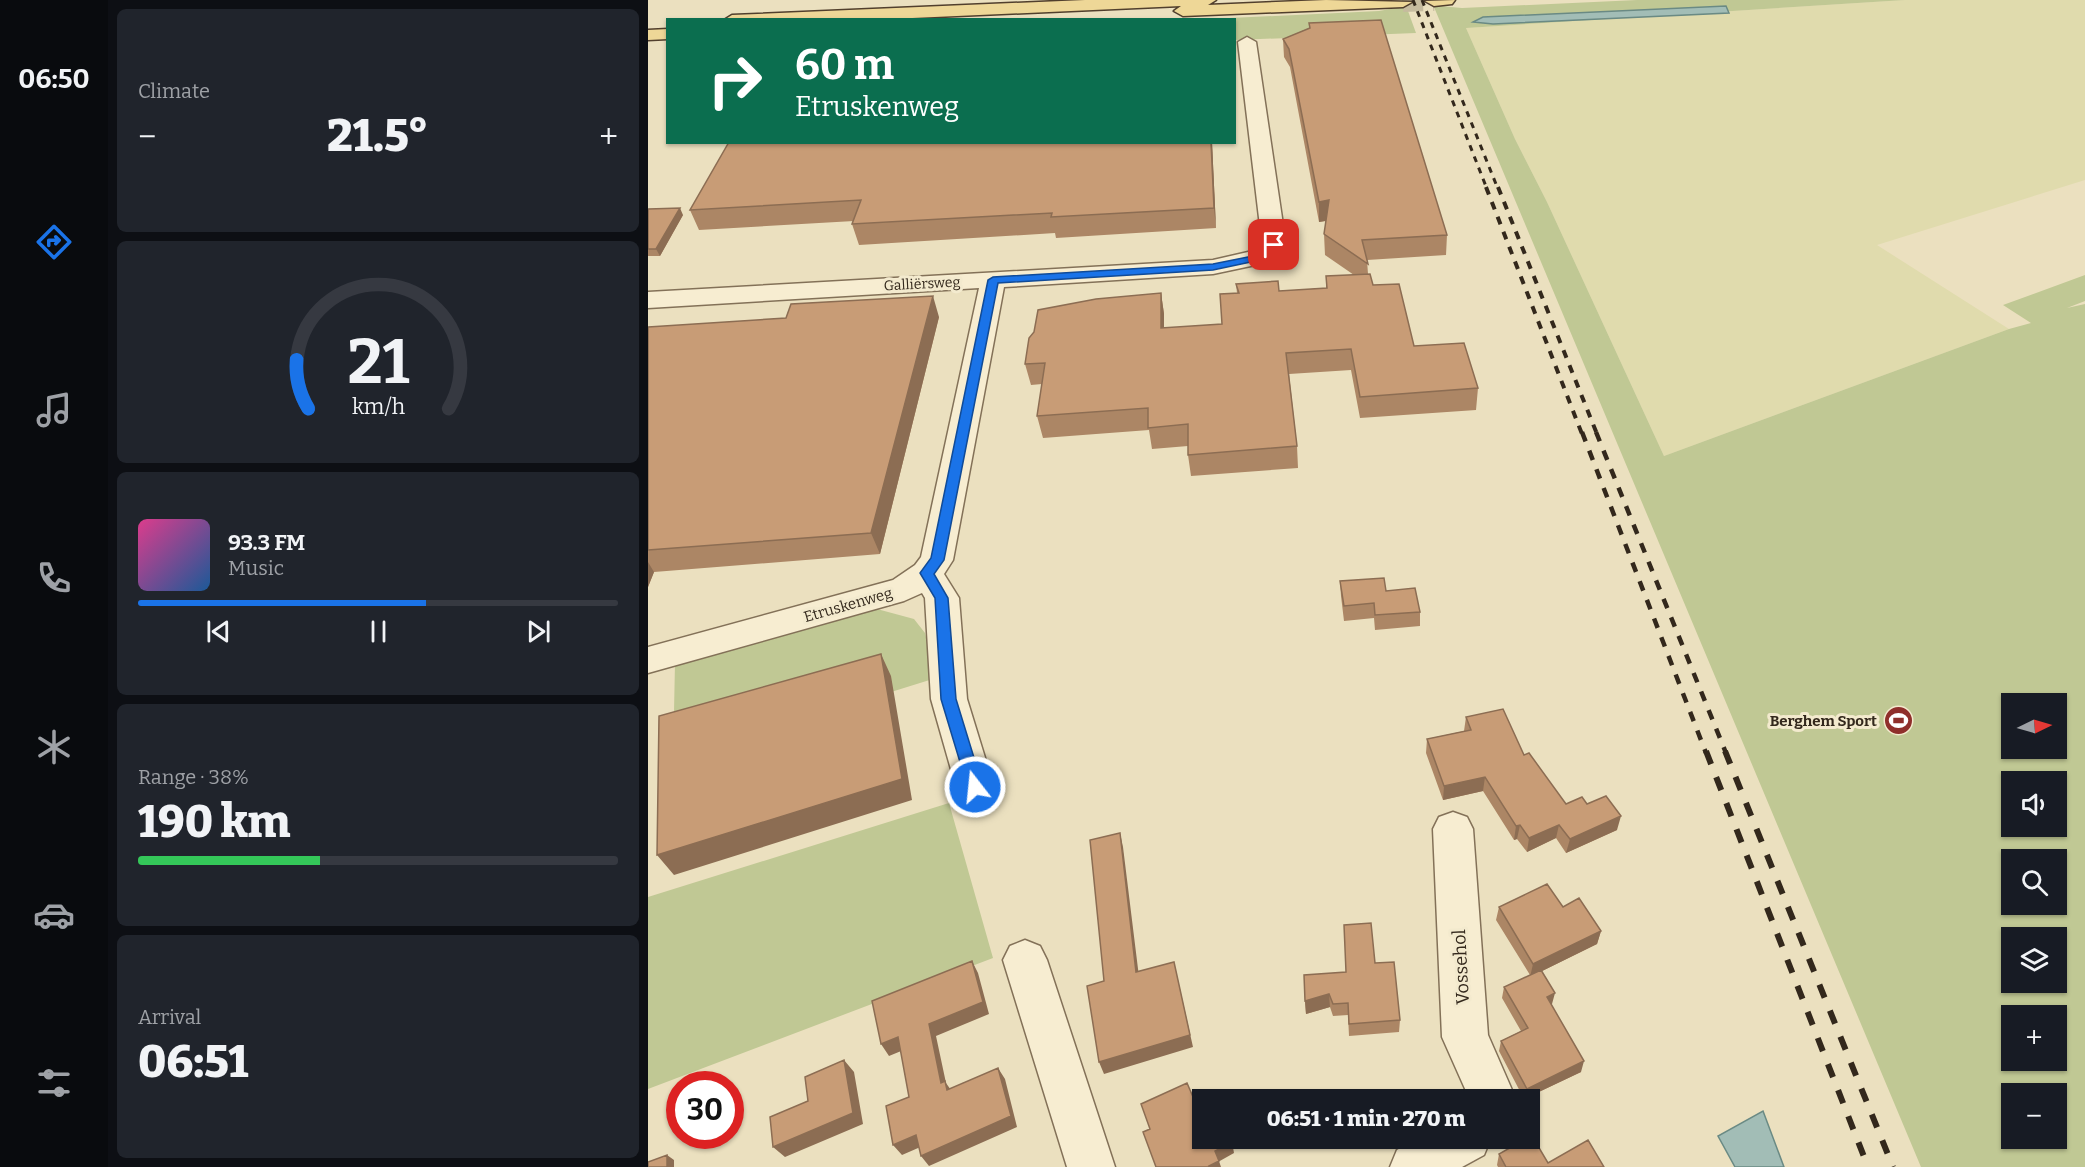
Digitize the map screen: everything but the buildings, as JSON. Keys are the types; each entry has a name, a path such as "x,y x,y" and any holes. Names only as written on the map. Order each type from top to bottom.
{"main road":[{"path":"780,18 1207,0"},
{"path":"1434,0 1446,0"},
{"path":"1043,18 1403,2"},
{"path":"648,23 666,22"},
{"path":"648,35 666,34"}],"street":[{"name":"Galliërsweg","path":"648,300 1213,267 1256,258 1274,245 1247,42"},
{"path":"975,787 949,699 942,598 927,573 937,560 993,280"},
{"name":"Etruskenweg","path":"648,660 904,589 927,573"},
{"name":"Vossehol","path":"1452,829 1465,1037 1489,1089"},
{"path":"1025,960 1091,1167"},
{"path":"1414,1167 1447,1149"}],"shaded area":[{"path":"1905,0 2085,0 2085,180 1877,245 2009,329 1664,456 1547,202 1515,139 1466,28"}],"green space":[{"path":"1402,0 1404,0 1416,33 1236,40 1236,18 1230,18 1379,11 1401,7"},
{"name":"Berghem Sport","path":"1431,0 1440,6 1462,8 1637,0 1905,0 1466,28 1515,139 1547,202 1664,456 2009,329 2031,323 2003,305 2085,275 2085,301 2067,308 2085,304 2085,1167 1921,1167"},
{"path":"877,609 914,619 925,633 936,678 673,760 675,663"},
{"path":"949,803 993,958 695,1071 666,1071 666,1082 648,1089 648,897"}],"water":[{"path":"1726,6 1729,13 1493,24 1473,22 1483,17"},
{"path":"1763,1111 1784,1167 1735,1167 1718,1136"}],"tunnel":[{"path":"1403,2 1434,1"}],"railway":[{"path":"1413,0 1487,189"},
{"path":"1422,0 1498,189"},
{"path":"1486,187 1582,434"},
{"path":"1498,187 1597,434"},
{"path":"1582,432 1706,753"},
{"path":"1596,432 1726,753"},
{"path":"1706,751 1868,1167"},
{"path":"1725,751 1893,1167"}],"place":[{"name":"Berghem Sport","path":"1898,721"}],"route":[{"path":"975,787 949,699 942,598 927,573 937,560 993,280 1213,267 1256,258 1274,245"}]}
